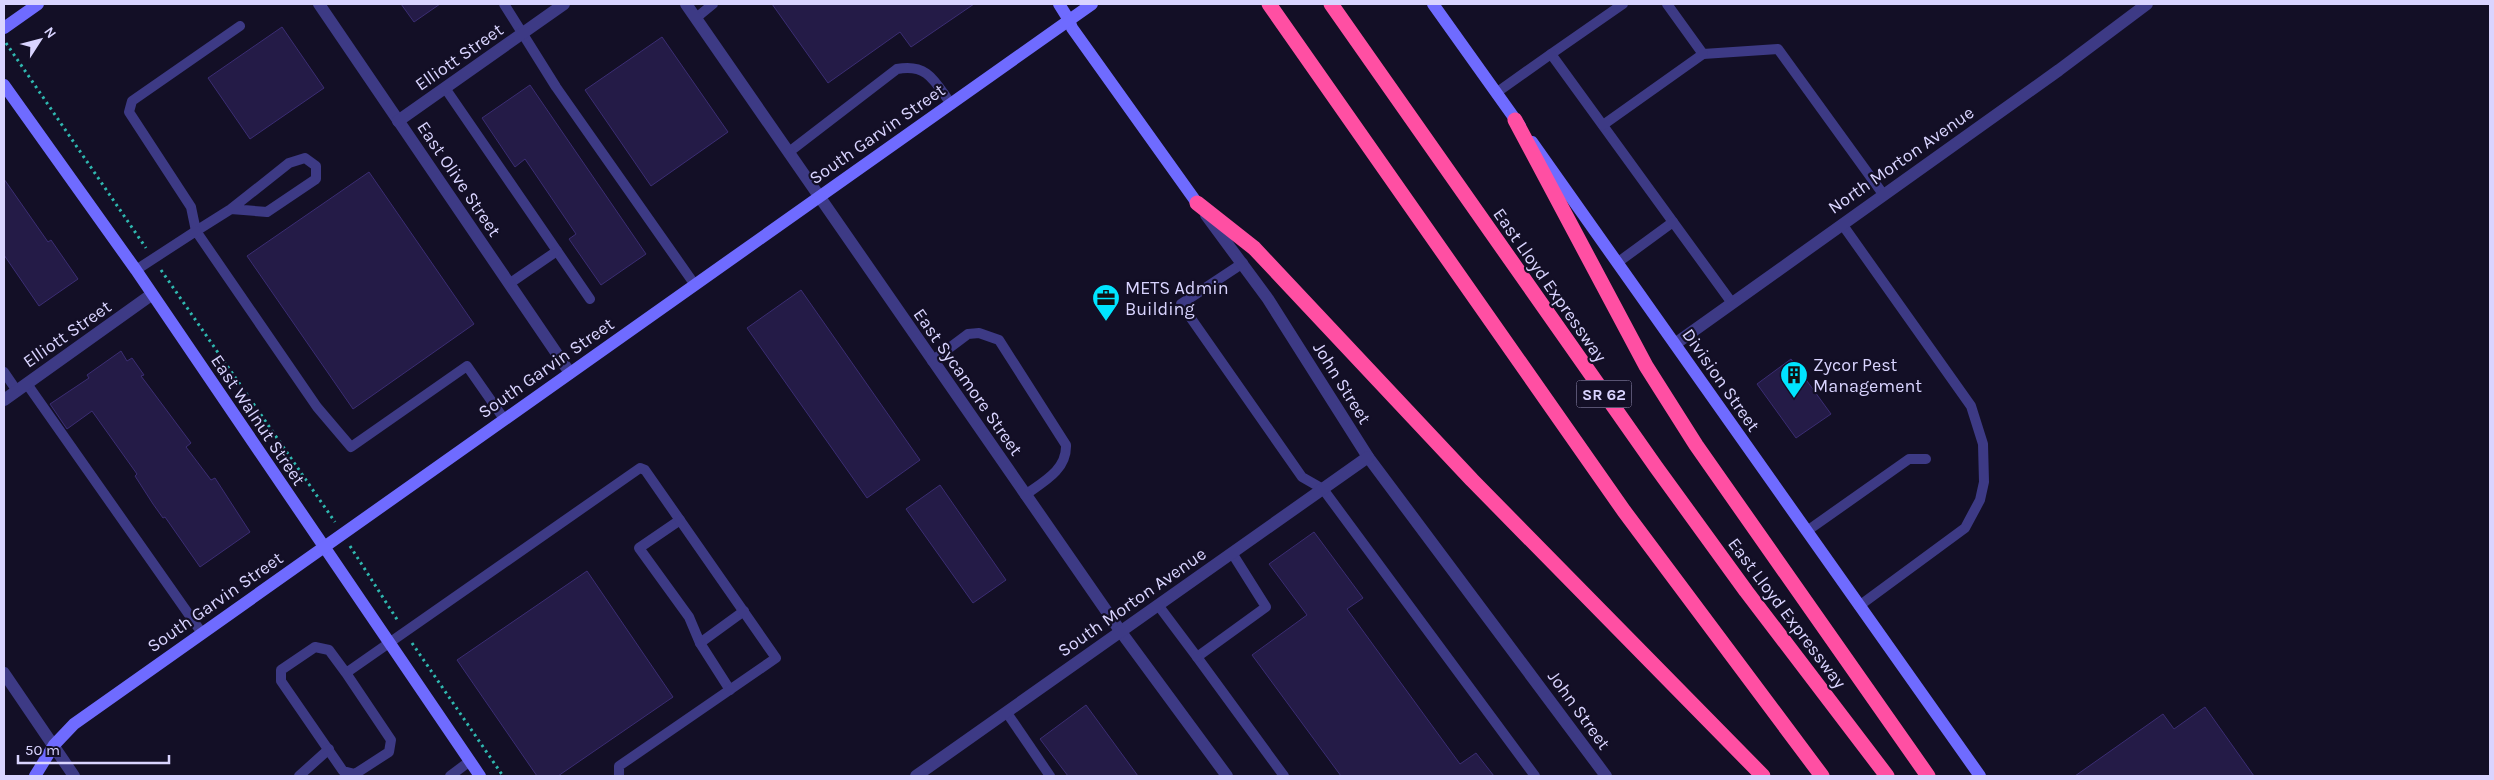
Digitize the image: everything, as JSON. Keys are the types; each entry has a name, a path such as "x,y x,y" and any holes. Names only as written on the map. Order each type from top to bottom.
{"highway":[{"name":"SR 62","path":"1269,4 1618,502 1822,776"},
{"name":"East Lloyd Expressway","path":"1331,4 1656,467 1746,591 1887,776"},
{"path":"1515,120 1646,366 1702,453 1928,776"},
{"path":"1197,203 1254,248 1472,480 1763,776"}],"main road":[{"path":"4,28 38,4"},
{"name":"John Street","path":"1059,4 1070,20 1072,28 1197,203"},
{"name":"South Garvin Street","path":"35,776 54,745 74,724 1092,4"},
{"name":"Division Street","path":"1434,4 1980,776"},
{"name":"East Walnut Street","path":"4,85 136,270 322,547 480,776"}],"street":[{"name":"East Olive Street","path":"319,4 570,373"},
{"name":"Elliott Street","path":"398,121 564,4"},
{"name":"East Sycamore Street","path":"686,4 1025,496 1121,632 1227,776"},
{"name":"North Morton Avenue","path":"1675,344 2059,70 2147,4"},
{"name":"John Street","path":"1197,203 1243,263 1368,457 1606,776"},
{"name":"Elliott Street","path":"4,400 151,295"},
{"name":"South Morton Avenue","path":"916,776 1368,457"},
{"path":"4,673 74,776"}],"lane":[{"path":"504,4 521,34 695,284"},
{"path":"696,18 713,4"},
{"path":"1496,92 1623,4"},
{"path":"1667,4 1703,54"},
{"path":"240,26 132,101 130,106 129,112 191,207 196,231 317,407 352,447 467,366 504,419"},
{"path":"1603,125 1703,54 1778,49 1883,194"},
{"path":"1551,54 1732,303"},
{"path":"789,152 898,70 912,66 930,74 951,104"},
{"path":"445,88 590,299"},
{"path":"136,270 231,209 289,163 305,158 316,166 316,179 266,212 231,209"},
{"path":"1617,263 1673,222"},
{"path":"1842,224 1971,406 1983,444 1984,482 1980,500 1965,528 1859,606"},
{"path":"509,284 557,252"},
{"path":"1243,263 1182,304 1302,477 1323,489 1534,776"},
{"path":"932,361 968,334 979,333 999,340 1066,445 1067,454 1059,470 1025,496"},
{"path":"4,372 22,387 202,633"},
{"path":"1807,531 1909,459 1926,459"},
{"path":"346,673 640,468 645,470 776,658 619,766 619,776"},
{"path":"680,520 638,548 689,617 700,643 730,690"},
{"path":"1197,657 1266,607 1232,553"},
{"path":"1158,605 1284,776"},
{"path":"700,643 744,611"},
{"path":"315,647 329,650 346,673 392,740 389,752 355,774 343,771 281,682 281,670 315,647"},
{"path":"1007,713 1050,776"},
{"path":"298,776 329,749"},
{"path":"450,776 470,761"}],"path":[{"path":"4,40 342,533 405,632 503,776"}],"building":[{"path":"401,4 440,4 414,22"},
{"path":"772,4 974,4 911,47 900,32 828,83"},
{"path":"282,27 324,88 250,139 208,78"},
{"path":"662,37 728,132 651,186 585,90"},
{"path":"530,85 646,254 601,285 569,239 576,234 525,159 515,167 482,118"},
{"path":"369,172 474,324 353,409 247,256"},
{"path":"4,179 48,242 51,240 78,279 39,306 4,255"},
{"path":"801,290 920,460 867,498 747,328"},
{"path":"121,351 127,361 132,358 144,375 141,376 191,443 186,447 211,480 215,478 250,532 200,567 165,517 163,518 153,504 135,476 137,474 92,411 67,429 50,404 89,378 87,375"},
{"name":"Zycor Pest Management","path":"1791,359 1831,414 1796,438 1757,384"},
{"path":"940,485 1006,580 973,603 906,509"},
{"path":"1314,532 1363,598 1347,609 1460,764 1476,753 1494,776 1341,776 1252,655 1307,615 1269,564"},
{"path":"587,571 673,697 558,776 537,776 457,660"},
{"path":"1086,705 1138,776 1068,776 1040,739"},
{"path":"2205,707 2254,776 2075,776 2163,714 2174,729"}],"place":[{"name":"METS Admin Building","path":"1106,322"},
{"name":"Zycor Pest Management","path":"1794,399"}]}
